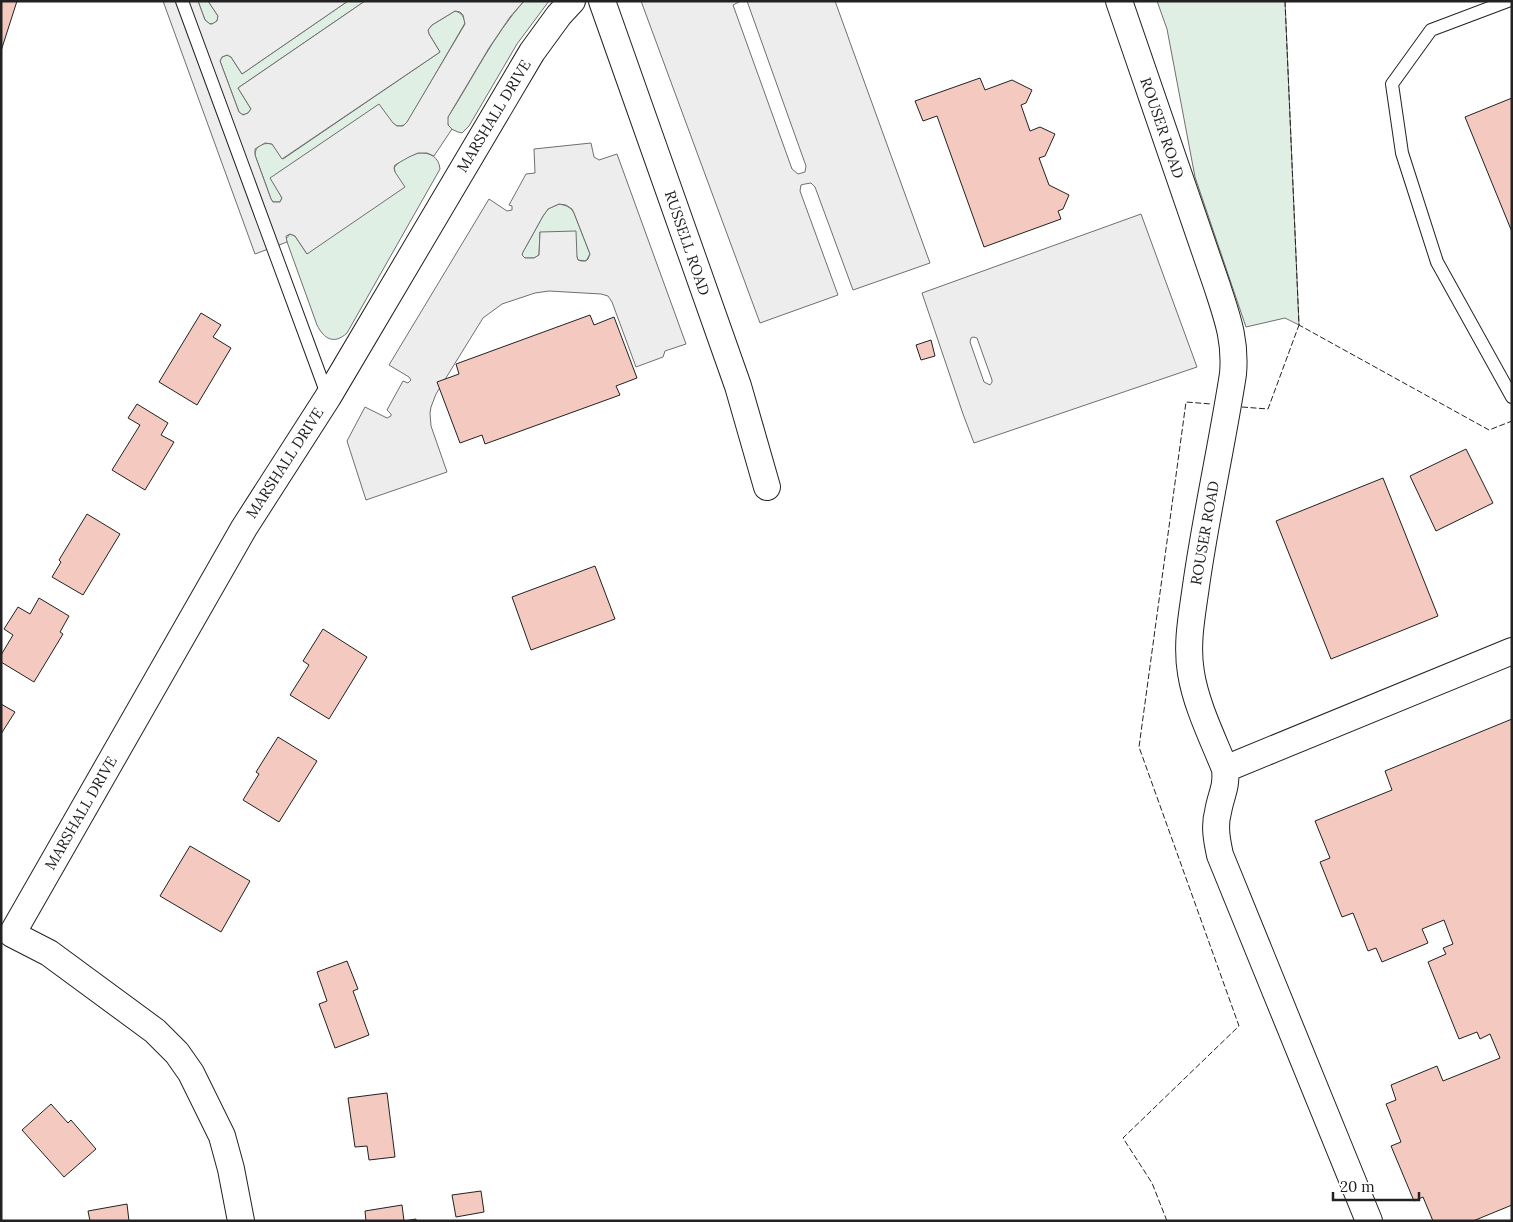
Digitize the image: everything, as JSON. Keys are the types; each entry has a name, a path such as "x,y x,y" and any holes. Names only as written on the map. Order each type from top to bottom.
{"street":[{"name":"MARSHALL DRIVE","path":"7,936 244,528 328,397 532,52 559,15 572,1"},
{"name":"RUSSELL ROAD","path":"602,1 738,386 767,487"},
{"name":"ROUSER ROAD","path":"1119,1 1217,286 1234,343 1235,359 1233,374 1189,635 1190,672 1194,690 1225,769"},
{"path":"1369,1221 1220,855 1216,827 1226,781 1225,769 1512,651"},
{"path":"7,936 49,953 155,1031 177,1053 191,1073 222,1136 231,1168 241,1221"}],"lane":[{"path":"182,1 328,397"},
{"path":"1508,1 1431,30 1392,84 1402,154 1437,262 1512,397"}],"green space":[{"path":"198,1 208,1 218,16 215,23 210,24 205,20"},
{"path":"348,1 365,1 238,88 251,109 245,114 239,112 220,61 222,57 227,55 231,57 242,74"},
{"path":"524,1 549,1 517,44 469,126 462,133 449,128 448,117 493,43"},
{"path":"1157,1 1285,1 1299,325 1285,318 1246,327 1195,177 1167,29"},
{"path":"455,11 462,15 465,23 407,123 402,126 394,124 379,105 271,178 282,198 280,202 273,202 255,155 256,149 263,144 272,144 283,159 440,52 428,30 432,25"},
{"path":"418,153 426,153 436,158 440,169 347,333 338,339 330,339 323,334 317,325 286,239 290,234 295,236 307,254 395,172 394,168 399,163"},
{"path":"559,204 568,207 574,213 590,254 586,261 578,260 576,254 540,232 539,255 534,258 525,258 522,255 523,252 543,216 548,209"}],"shaded area":[{"path":"163,1 198,1 205,20 212,24 217,21 218,16 208,1 348,1 242,74 231,57 227,55 222,57 220,61 239,112 243,115 251,109 238,88 365,1 524,1 510,17 489,48 448,117 448,125 452,129 434,156 427,153 418,153 395,165 395,172 405,187 307,254 295,236 290,234 286,236 287,242 255,254","holes":["455,11 463,15 465,24 407,122 403,126 397,126 379,104 270,178 282,198 280,202 273,202 255,155 255,149 265,143 272,144 282,159 440,52 428,30 432,25"]},
{"path":"641,1 741,1 733,5 792,169 798,174 805,172 806,166 747,1 835,1 930,263 853,290 815,187 811,183 801,185 800,191 838,295 760,323"},
{"path":"591,143 594,157 599,160 617,154 686,344 665,351 663,357 636,367 612,302 608,296 549,291 535,293 502,304 483,318 436,394 431,407 431,426 447,472 366,500 347,441 365,407 387,418 391,416 387,410 403,381 408,383 411,380 389,365 489,199 507,211 512,210 512,206 509,205 526,174 535,173 534,149","holes":["559,204 566,205 574,213 590,254 588,259 586,261 578,260 576,231 540,232 539,255 534,258 525,258 522,255 523,252 548,209"]},
{"path":"1141,214 1197,367 974,443 922,293","holes":["971,338 977,338 992,380 990,385 984,382 970,342"]}],"building":[{"path":"1,1 17,1 1,51"},
{"path":"980,78 985,90 1012,80 1032,90 1026,103 1021,105 1030,131 1040,127 1055,134 1045,156 1039,158 1049,185 1069,195 1063,209 1058,211 1061,219 984,247 937,116 923,121 915,101"},
{"path":"1512,98 1512,232 1465,117"},
{"path":"201,313 221,325 213,337 231,348 197,405 159,382"},
{"path":"590,315 594,325 614,317 637,378 616,386 620,395 485,444 482,435 460,443 437,382 459,374 456,364"},
{"path":"931,340 935,356 921,360 916,345"},
{"path":"137,404 168,423 161,435 174,442 145,490 112,470 140,425 128,418"},
{"path":"1466,449 1493,503 1436,531 1410,476"},
{"path":"1383,478 1438,616 1331,659 1276,521"},
{"path":"87,514 120,534 83,595 52,577 61,562 59,560"},
{"path":"595,566 615,619 531,650 512,597"},
{"path":"39,598 69,616 60,632 63,634 34,682 1,662 1,655 13,635 4,629 18,607 30,614"},
{"path":"323,629 367,657 329,719 290,695 309,665 303,661"},
{"path":"1,704 15,712 1,734"},
{"path":"1512,719 1512,1205 1473,1221 1433,1221 1423,1197 1414,1201 1391,1146 1401,1142 1386,1104 1396,1100 1391,1085 1437,1066 1443,1081 1500,1058 1490,1034 1480,1039 1477,1032 1459,1039 1428,962 1446,954 1443,948 1453,944 1444,920 1422,929 1428,943 1382,962 1376,948 1368,951 1353,913 1342,917 1320,862 1330,858 1315,821 1392,790 1385,771"},
{"path":"278,737 317,761 279,822 243,800 259,774 256,772"},
{"path":"190,846 250,881 221,932 160,896"},
{"path":"347,961 358,989 353,991 369,1035 335,1048 319,1004 327,1001 317,972"},
{"path":"387,1093 395,1157 369,1160 367,1146 355,1147 348,1098"},
{"path":"51,1104 68,1123 71,1120 96,1149 64,1177 22,1130"},
{"path":"481,1191 484,1212 456,1217 452,1195"},
{"path":"127,1204 129,1221 90,1221 88,1211"},
{"path":"402,1205 404,1221 366,1221 365,1211"}],"fence":[{"path":"1285,1 1299,325 1489,430 1512,421"},
{"path":"1242,407 1268,409 1299,325"},
{"path":"1167,1221 1152,1183 1123,1138 1239,1026 1139,747 1186,402 1211,404"}]}
